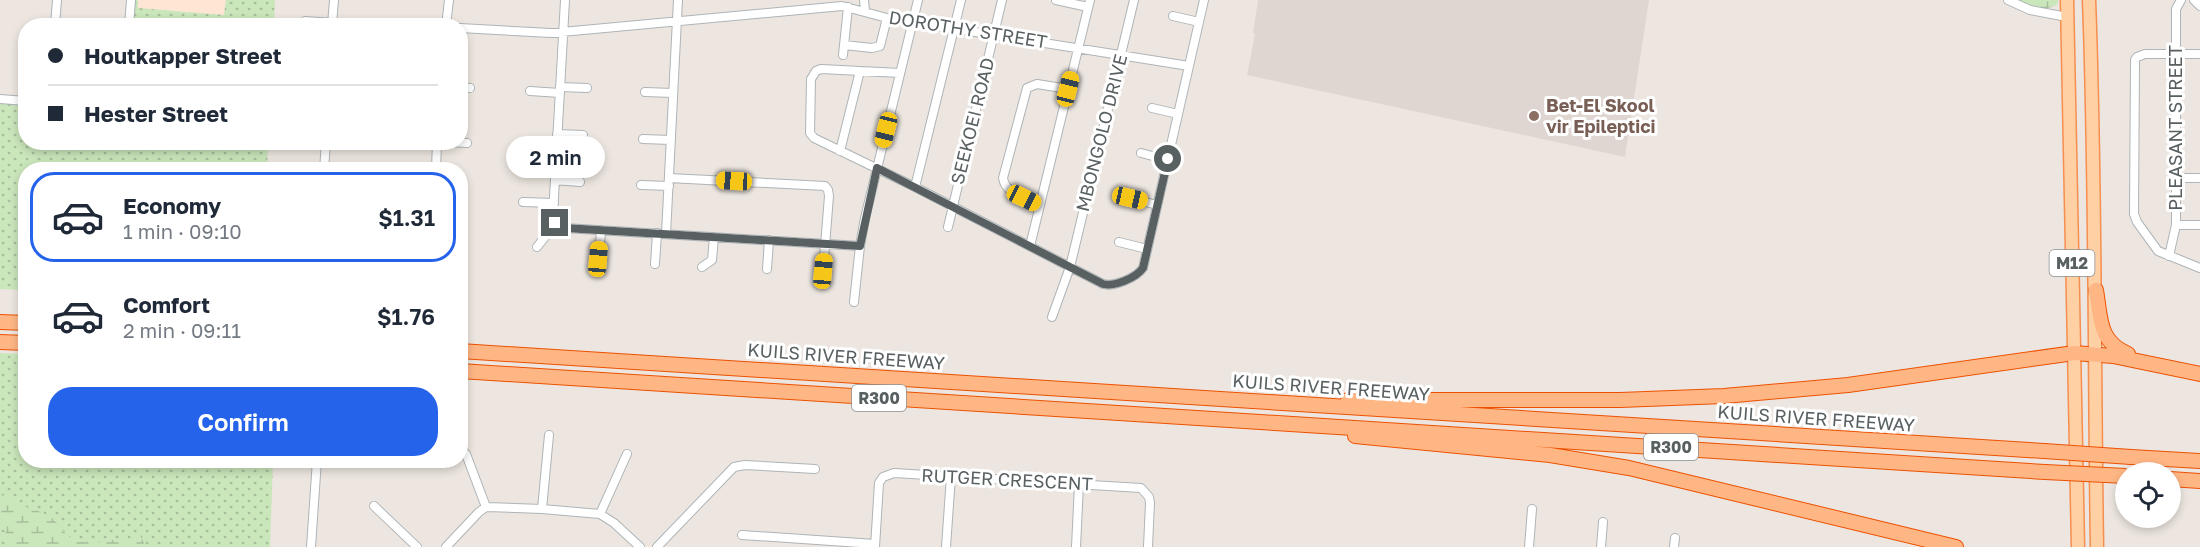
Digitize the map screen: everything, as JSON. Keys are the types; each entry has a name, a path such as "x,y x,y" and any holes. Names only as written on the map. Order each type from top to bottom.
{"highway":[{"path":"2096,290 2101,325 2108,340 2113,346 2141,361"},
{"path":"0,322 18,323"},
{"path":"0,342 18,343"},
{"name":"KUILS RIVER FREEWAY","path":"468,352 2200,461"},
{"path":"1301,405 1355,399 1620,400 1724,396 1848,385 2074,353 2094,353 2200,374"},
{"name":"KUILS RIVER FREEWAY","path":"468,372 2115,475"},
{"path":"1298,424 1347,436 1550,455 1629,468 1956,547"},
{"path":"2181,480 2200,481"}],"main road":[{"name":"M12","path":"2067,0 2078,547"},
{"name":"M12","path":"2089,0 2094,119 2097,547"}],"street":[{"path":"56,18 57,0"},
{"path":"130,18 131,0"},
{"path":"332,18 334,0"},
{"path":"447,18 449,0"},
{"path":"565,0 556,148 553,218 555,223 561,227 860,246"},
{"path":"656,264 669,182 678,0"},
{"path":"864,0 865,11"},
{"path":"854,302 860,246 918,0"},
{"path":"915,187 961,0"},
{"name":"SEEKOEI ROAD","path":"948,226 1002,0"},
{"path":"1030,246 1089,3 1056,0"},
{"name":"MBONGOLO DRIVE","path":"1052,317 1070,267 1134,0"},
{"path":"900,73 816,70 811,77 810,133 814,138 953,206 1103,284 1113,285 1141,272 1204,0"},
{"path":"2008,0 2030,10 2067,17"},
{"name":"PLEASANT STREET","path":"2169,256 2176,225 2176,9 2181,0"},
{"path":"2194,0 2200,6"},
{"name":"DOROTHY STREET","path":"468,28 563,32 833,6 848,7 887,18 1189,66"},
{"path":"843,55 848,7"},
{"path":"1173,16 1199,22"},
{"path":"844,45 872,48 880,46 887,18"},
{"path":"2200,54 2143,54 2137,57 2134,63 2134,214 2156,249 2200,268"},
{"path":"840,151 860,71"},
{"path":"1040,205 1008,190 1003,178 1027,88 1037,84 1068,89"},
{"path":"530,91 587,88"},
{"path":"645,92 674,93"},
{"path":"0,99 18,100"},
{"path":"1152,108 1178,114"},
{"path":"557,134 584,135"},
{"path":"643,139 671,140"},
{"path":"527,146 556,148"},
{"path":"1141,153 1168,159"},
{"path":"2176,178 2200,178"},
{"path":"555,180 580,182"},
{"path":"641,185 669,182 819,185 826,188 829,196 823,271"},
{"path":"1130,198 1157,205"},
{"path":"524,202 554,203"},
{"path":"537,247 555,223"},
{"path":"2176,225 2200,225"},
{"path":"598,259 601,230"},
{"path":"702,267 712,260 714,237"},
{"path":"767,268 769,240"},
{"path":"1119,242 1147,249"},
{"path":"542,509 549,435"},
{"path":"600,514 627,453"},
{"path":"468,459 486,507"},
{"path":"657,547 734,467 745,465 815,469"},
{"path":"311,547 316,468"},
{"name":"RUTGER CRESCENT","path":"875,545 878,491 883,477 894,473 1135,488 1146,491 1150,503 1148,547"},
{"path":"946,547 951,476"},
{"path":"1076,547 1079,484"},
{"path":"374,506 417,547"},
{"path":"446,547 486,507 600,514 614,523 640,547"},
{"path":"1529,547 1532,509"},
{"path":"1601,547 1603,522"},
{"path":"742,535 875,545"}],"shaded area":[{"path":"138,0 226,0 224,15 137,8"},
{"name":"Bet-El Skool vir Epileptici","path":"1258,0 1649,0 1625,157 1247,75 1255,34 1253,33"}],"green space":[{"path":"134,0 138,0 138,8 224,15 226,0 275,0 274,18 133,18"},
{"path":"2017,0 2058,0 2058,4 2043,8"},
{"path":"0,102 18,103 18,150 268,150 267,162 18,162 18,290 0,289"},
{"path":"0,353 18,354 18,468 273,468 270,547 0,547"},
{"path":"5,495 20,505 51,517 67,535 76,540 90,543 125,536 134,542 140,535 146,547 11,547 0,518 0,496"}],"place":[{"name":"Bet-El Skool vir Epileptici","path":"1534,116"}],"route":[{"path":"555,223 565,228 860,246 877,168 1103,284 1110,285 1136,276 1143,268 1168,159"}]}
